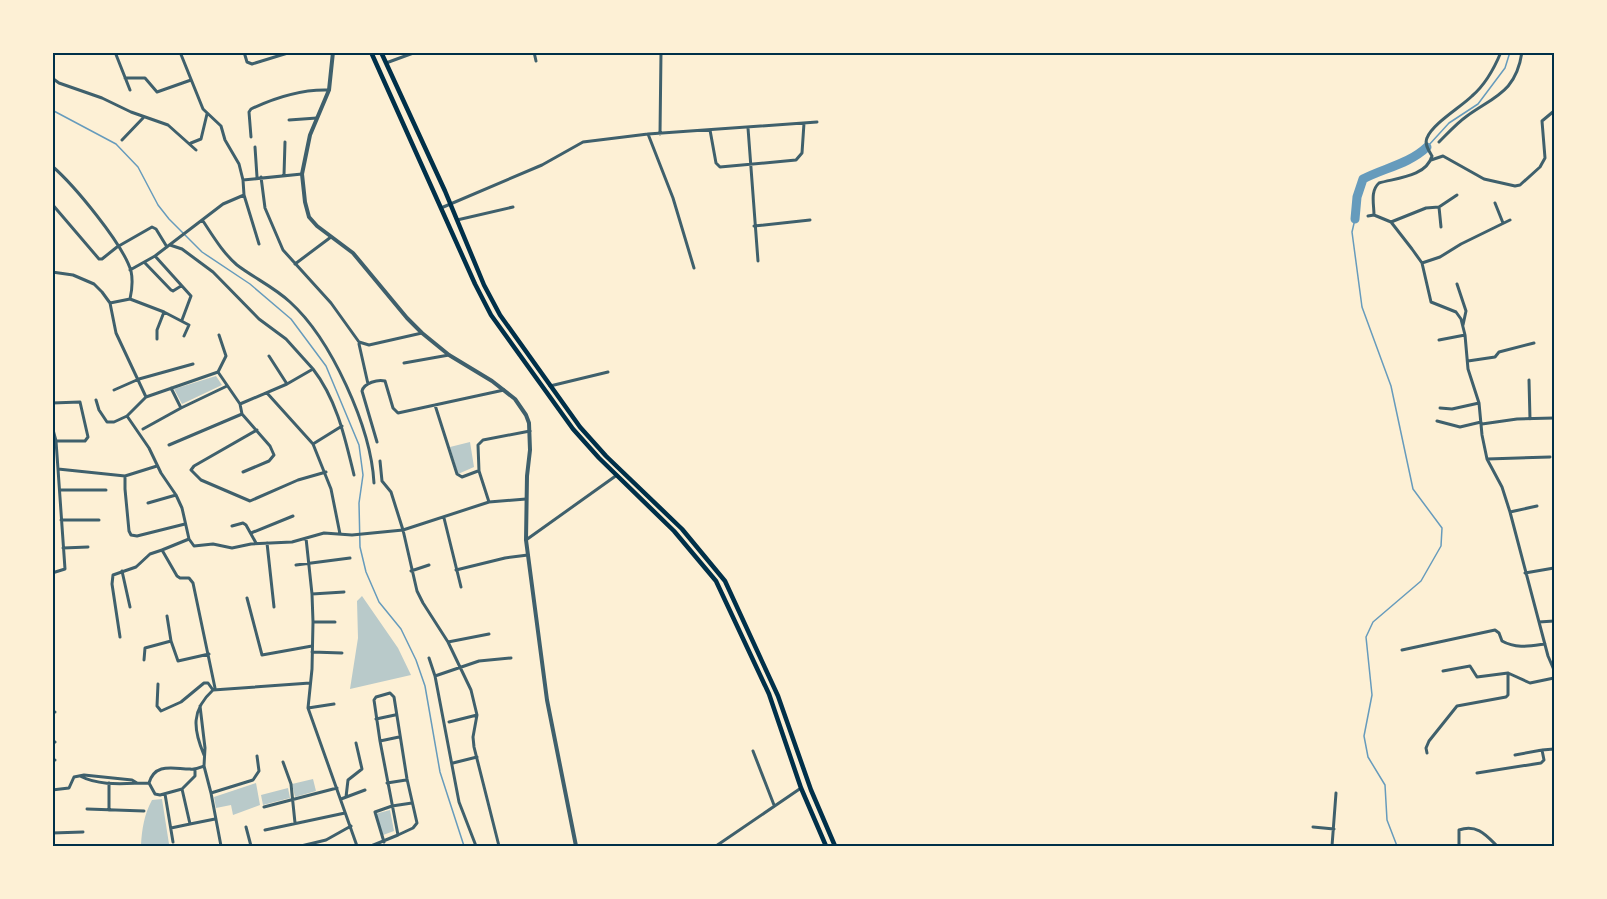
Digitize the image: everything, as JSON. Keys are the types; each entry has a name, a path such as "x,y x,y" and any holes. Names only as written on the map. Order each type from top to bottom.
{"main road":[{"path":"371,52 491,315 573,429 616,475 674,531 716,581 769,694 801,788 826,846"},
{"path":"381,52 451,205 484,285 500,315 580,427 606,456 682,529 725,581 778,696 811,790 835,846"}],"street":[{"path":"115,52 130,90"},
{"path":"180,52 207,114 222,129 225,140 239,164 243,180 243,195 260,244"},
{"path":"244,52 246,62 252,64 291,52"},
{"path":"333,52 329,90 310,135 302,174 309,217 316,226 353,253 422,333 449,356 482,374 504,390 526,415 530,431 526,540 547,700 576,846"},
{"path":"386,63 416,52"},
{"path":"534,52 536,61"},
{"path":"660,134 661,52"},
{"path":"1431,158 1426,144 1427,138 1436,127 1482,87 1502,52"},
{"path":"1439,142 1465,118 1506,90 1513,80 1522,52"},
{"path":"52,78 168,125 191,143 196,150"},
{"path":"125,78 146,78 157,92 191,80"},
{"path":"251,137 249,112 251,109 290,95 318,89 329,90"},
{"path":"1374,215 1373,194 1376,185 1412,174 1425,167 1431,158 1443,156 1484,179 1515,186 1525,183 1543,162 1542,122 1554,111"},
{"path":"191,143 201,139 207,114"},
{"path":"122,140 144,117"},
{"path":"289,120 317,118"},
{"path":"441,208 542,165 583,142 648,134 818,122"},
{"path":"710,130 718,167 799,159 802,153 804,123"},
{"path":"748,128 758,261"},
{"path":"648,134 673,198 694,268"},
{"path":"285,142 285,175"},
{"path":"255,147 265,208 283,250 331,303 359,342 368,384"},
{"path":"52,166 85,201 117,247 130,270 132,280 130,299"},
{"path":"243,180 302,174"},
{"path":"130,270 155,256 224,204 243,195"},
{"path":"1391,222 1426,208 1439,207 1457,195"},
{"path":"1495,203 1503,223"},
{"path":"52,204 99,259 152,227 169,245 182,249 213,272 259,319 286,339 325,385 342,426 354,475"},
{"path":"457,220 513,207"},
{"path":"1439,207 1441,227"},
{"path":"1368,216 1374,215 1391,222 1422,263 1431,302 1456,312 1462,325 1468,362 1479,403 1487,459 1502,487 1510,512 1525,573 1554,670"},
{"path":"754,226 810,220"},
{"path":"1422,263 1440,257 1510,220"},
{"path":"203,221 228,256 288,299 321,339 341,375 362,430 372,465 374,483"},
{"path":"295,264 331,237"},
{"path":"155,256 192,296 182,320"},
{"path":"145,263 171,290 174,291 181,286"},
{"path":"52,272 67,273 99,287 110,303 116,333 146,397"},
{"path":"1457,284 1466,311 1462,325"},
{"path":"110,303 130,299 182,320 189,325 184,336"},
{"path":"157,339 157,330 164,312"},
{"path":"359,342 369,345 422,333"},
{"path":"96,400 107,422 114,422 127,416 146,397 218,372 226,356 219,335"},
{"path":"1439,340 1465,335"},
{"path":"1468,362 1495,357 1499,352 1534,343"},
{"path":"268,356 287,384"},
{"path":"404,363 449,356"},
{"path":"114,390 194,364"},
{"path":"240,404 287,384 313,369"},
{"path":"218,372 240,404 242,414 270,446 274,456 269,461 243,472"},
{"path":"543,389 608,372"},
{"path":"377,442 362,391 363,387 368,384 385,381 393,408 398,413 504,390"},
{"path":"1529,381 1530,419"},
{"path":"143,429 226,386"},
{"path":"171,388 181,408"},
{"path":"267,393 313,444 326,472 340,534"},
{"path":"52,403 80,402 88,437 85,441 56,441"},
{"path":"1440,408 1452,410 1458,406 1479,403"},
{"path":"435,405 457,474 462,477 479,471"},
{"path":"169,445 242,414"},
{"path":"127,416 149,448 157,466 176,495 182,508 189,539 192,545 196,546 213,544 232,548 256,543 292,542 324,533 369,535 403,530 489,502 526,499"},
{"path":"1437,421 1460,427 1482,423 1554,418"},
{"path":"52,426 56,441 65,569 52,573"},
{"path":"313,444 342,426"},
{"path":"257,430 194,466 191,470 201,480 250,501 298,480 326,472"},
{"path":"489,502 479,471 477,449 480,442 530,431"},
{"path":"1487,459 1550,457"},
{"path":"380,461 382,481 391,492 403,530 411,571 423,603 448,642 471,690 477,715 473,737 499,846"},
{"path":"58,469 125,476 157,466"},
{"path":"526,540 616,475"},
{"path":"125,476 129,531 132,535 137,536 186,524"},
{"path":"60,490 106,490"},
{"path":"148,503 176,495"},
{"path":"1510,512 1537,506"},
{"path":"251,533 293,516"},
{"path":"444,518 460,586"},
{"path":"61,520 99,520"},
{"path":"232,526 243,524 256,543"},
{"path":"306,538 313,622 308,708 357,846"},
{"path":"120,637 111,578 114,574 136,567 150,554 189,539"},
{"path":"267,543 274,607"},
{"path":"63,548 88,548"},
{"path":"162,550 177,576 189,578 193,583 209,654 214,689"},
{"path":"456,570 528,555"},
{"path":"296,565 350,558"},
{"path":"411,571 429,565"},
{"path":"1525,573 1554,568"},
{"path":"122,571 130,607"},
{"path":"312,594 344,592"},
{"path":"247,598 262,655 312,646"},
{"path":"167,616 171,641 180,662 209,654"},
{"path":"1539,622 1554,621"},
{"path":"313,622 335,622"},
{"path":"1402,650 1491,630 1498,632 1500,638 1506,643 1515,646 1545,644"},
{"path":"448,642 489,634"},
{"path":"144,660 145,648 171,641"},
{"path":"312,652 342,653"},
{"path":"429,658 435,676 459,802 476,846"},
{"path":"435,676 479,661 511,658"},
{"path":"1443,671 1470,666 1477,677 1508,673 1530,683 1554,678"},
{"path":"1427,753 1429,741 1457,706 1506,697 1508,673"},
{"path":"158,684 158,706 161,711 181,702 204,683 208,683 214,689"},
{"path":"221,846 212,793 204,766 205,757 201,749 196,712 214,689 311,683"},
{"path":"371,846 384,842 417,825 399,737 394,697 390,693 375,698 376,719 398,834"},
{"path":"308,708 334,704"},
{"path":"376,719 396,715"},
{"path":"449,722 477,715"},
{"path":"380,741 399,737"},
{"path":"346,797 348,780 362,769 356,743"},
{"path":"1515,755 1554,749"},
{"path":"1477,773 1541,763 1544,760 1542,750"},
{"path":"753,751 774,805"},
{"path":"212,793 253,780 259,771 257,756"},
{"path":"452,763 477,757"},
{"path":"283,762 291,784 295,823"},
{"path":"149,783 154,773 161,769 170,767 195,769 204,766"},
{"path":"149,783 155,794 165,794 182,789 194,778 195,769"},
{"path":"52,789 69,788 74,777 84,775 132,780 137,783"},
{"path":"80,776 109,783 133,785 149,783"},
{"path":"387,783 407,779"},
{"path":"109,783 109,810"},
{"path":"716,846 801,788"},
{"path":"182,789 190,824"},
{"path":"264,807 337,789"},
{"path":"341,799 365,790"},
{"path":"1332,846 1336,793"},
{"path":"165,794 173,842"},
{"path":"384,842 374,814 376,811 412,803"},
{"path":"87,809 144,811"},
{"path":"265,830 346,813"},
{"path":"171,828 215,819"},
{"path":"301,846 326,840 351,826"},
{"path":"246,827 251,846"},
{"path":"1313,827 1334,829"},
{"path":"1459,846 1459,833 1464,828 1483,832 1497,846"},
{"path":"52,833 83,832"},
{"path":"118,846 138,846"}],"shaded area":[{"path":"216,376 222,385 182,404 174,389"},
{"path":"470,442 474,467 458,474 450,447"},
{"path":"362,596 398,648 411,675 350,689 358,638 357,601"},
{"path":"313,779 316,791 295,797 292,784"},
{"path":"256,783 260,805 233,815 231,805 216,808 214,797"},
{"path":"288,788 290,798 263,805 261,795"},
{"path":"162,799 169,844 141,845 149,806 152,800"},
{"path":"390,810 394,831 383,835 375,814"}],"waterway":[{"path":"1428,146 1449,123 1478,104 1505,68 1510,52"},
{"path":"52,110 116,144 138,167 158,205 169,219 202,252 250,284 291,319 326,366 359,445 363,475 359,503 360,547 366,572 379,602 401,629 416,660 425,686 440,772 464,846"},
{"path":"1355,219 1357,197 1363,179 1404,162 1427,147"},
{"path":"1355,219 1352,232 1362,307 1391,386 1413,489 1442,528 1441,546 1421,581 1373,622 1366,637 1372,695 1364,736 1368,757 1385,785 1387,820 1397,846"}]}
